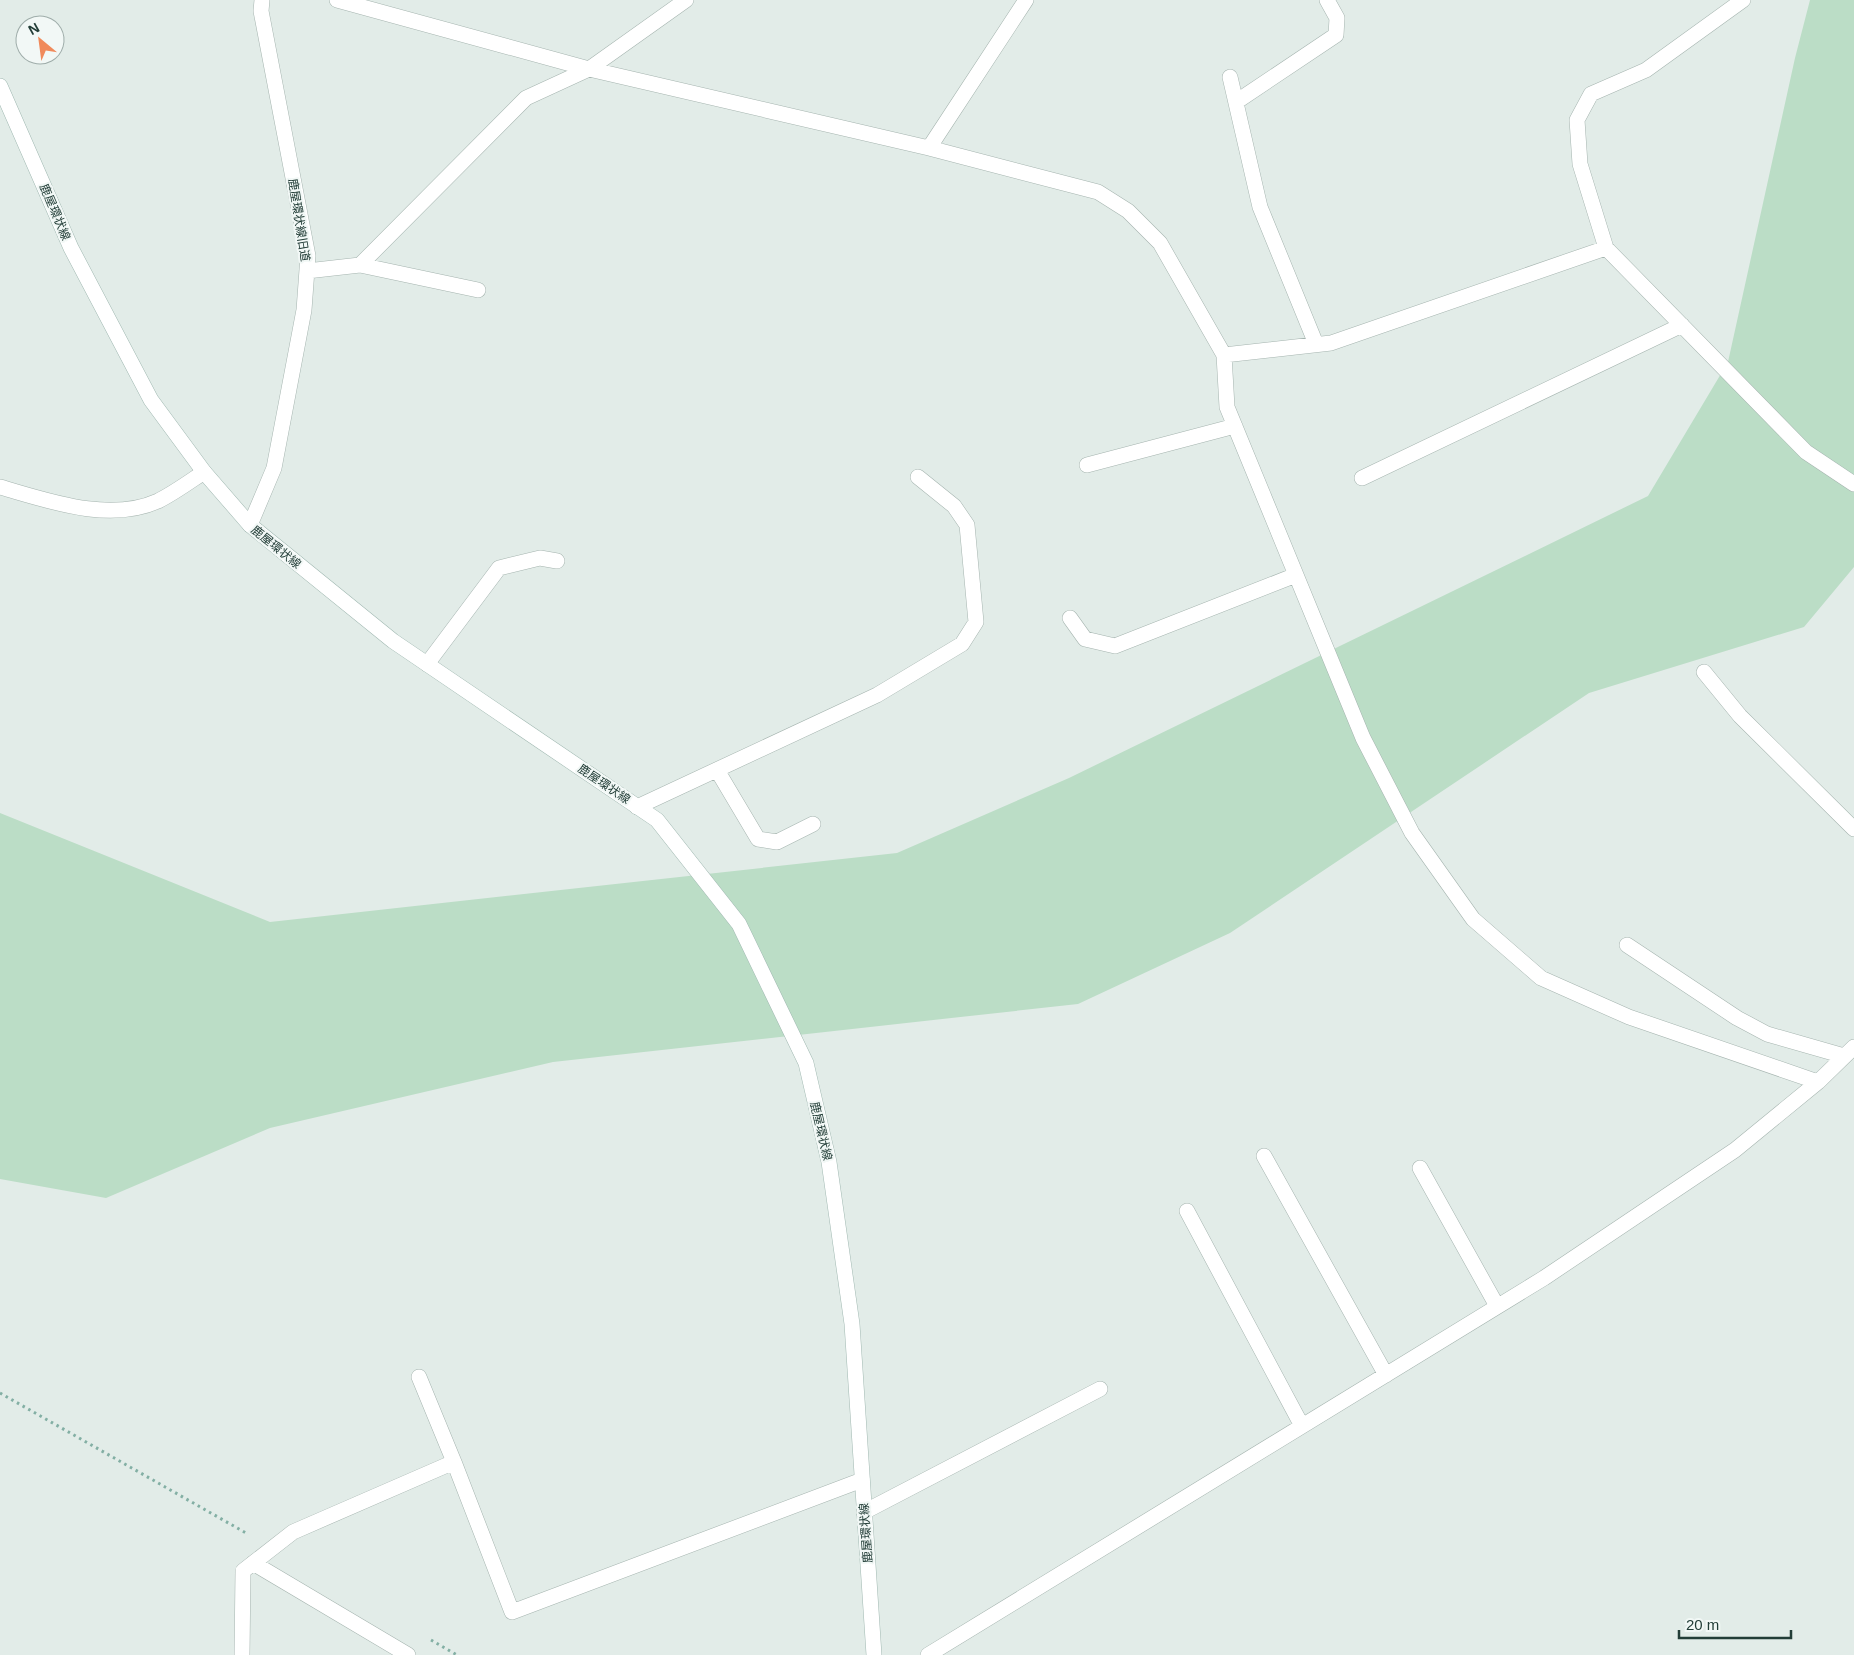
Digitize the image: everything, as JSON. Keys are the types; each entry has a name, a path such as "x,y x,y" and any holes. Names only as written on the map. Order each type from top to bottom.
{"street":[{"name":"鹿屋環状線旧道","path":"250,525 274,468 304,310 308,256 261,11 262,0"},
{"path":"337,0 589,69 929,148 1098,192 1128,211 1160,244 1224,355 1227,407 1367,746 1412,832 1473,920 1541,978 1630,1017 1818,1082"},
{"path":"360,266 526,98 589,69 686,0"},
{"path":"929,148 1026,0"},
{"path":"1236,102 1336,35 1337,18 1327,0"},
{"path":"1743,0 1646,70 1591,94 1577,120 1580,164 1606,248 1806,452 1854,484"},
{"path":"1230,77 1260,207 1316,344"},
{"name":"鹿屋環状線","path":"0,86 75,257 151,400 204,472 250,525 393,641 657,820 740,924 806,1064 829,1162 852,1324 874,1655"},
{"path":"1224,355 1331,343 1606,248"},
{"path":"307,271 360,266 478,290"},
{"path":"1362,478 1682,325"},
{"path":"1087,465 1235,426"},
{"path":"0,487 72,507 121,511 158,501 204,472"},
{"path":"637,807 876,696 962,644 976,622 967,525 954,506 918,477"},
{"path":"427,664 499,568 540,558 557,561"},
{"path":"1070,618 1086,639 1115,646 1296,575"},
{"path":"1704,672 1740,716 1854,829"},
{"path":"717,770 758,839 777,842 812,824"},
{"path":"1627,945 1737,1018 1767,1034 1852,1050"},
{"path":"928,1655 1544,1278 1735,1150 1818,1082 1852,1050"},
{"path":"1264,1156 1386,1375"},
{"path":"1420,1168 1497,1306"},
{"path":"1187,1211 1302,1426"},
{"path":"419,1377 512,1612 862,1480"},
{"path":"864,1512 1100,1389"},
{"path":"242,1655 242,1571 293,1532 454,1462"},
{"path":"253,1563 408,1655"}],"path":[{"path":"0,1393 272,1548"},
{"path":"423,1636 456,1655"}],"green space":[{"path":"1810,0 1854,0 1854,567 1804,627 1589,693 1230,933 1078,1004 553,1062 270,1128 106,1198 0,1179 0,813 270,922 897,853 1069,778 1648,496 1728,362 1795,58"}]}
